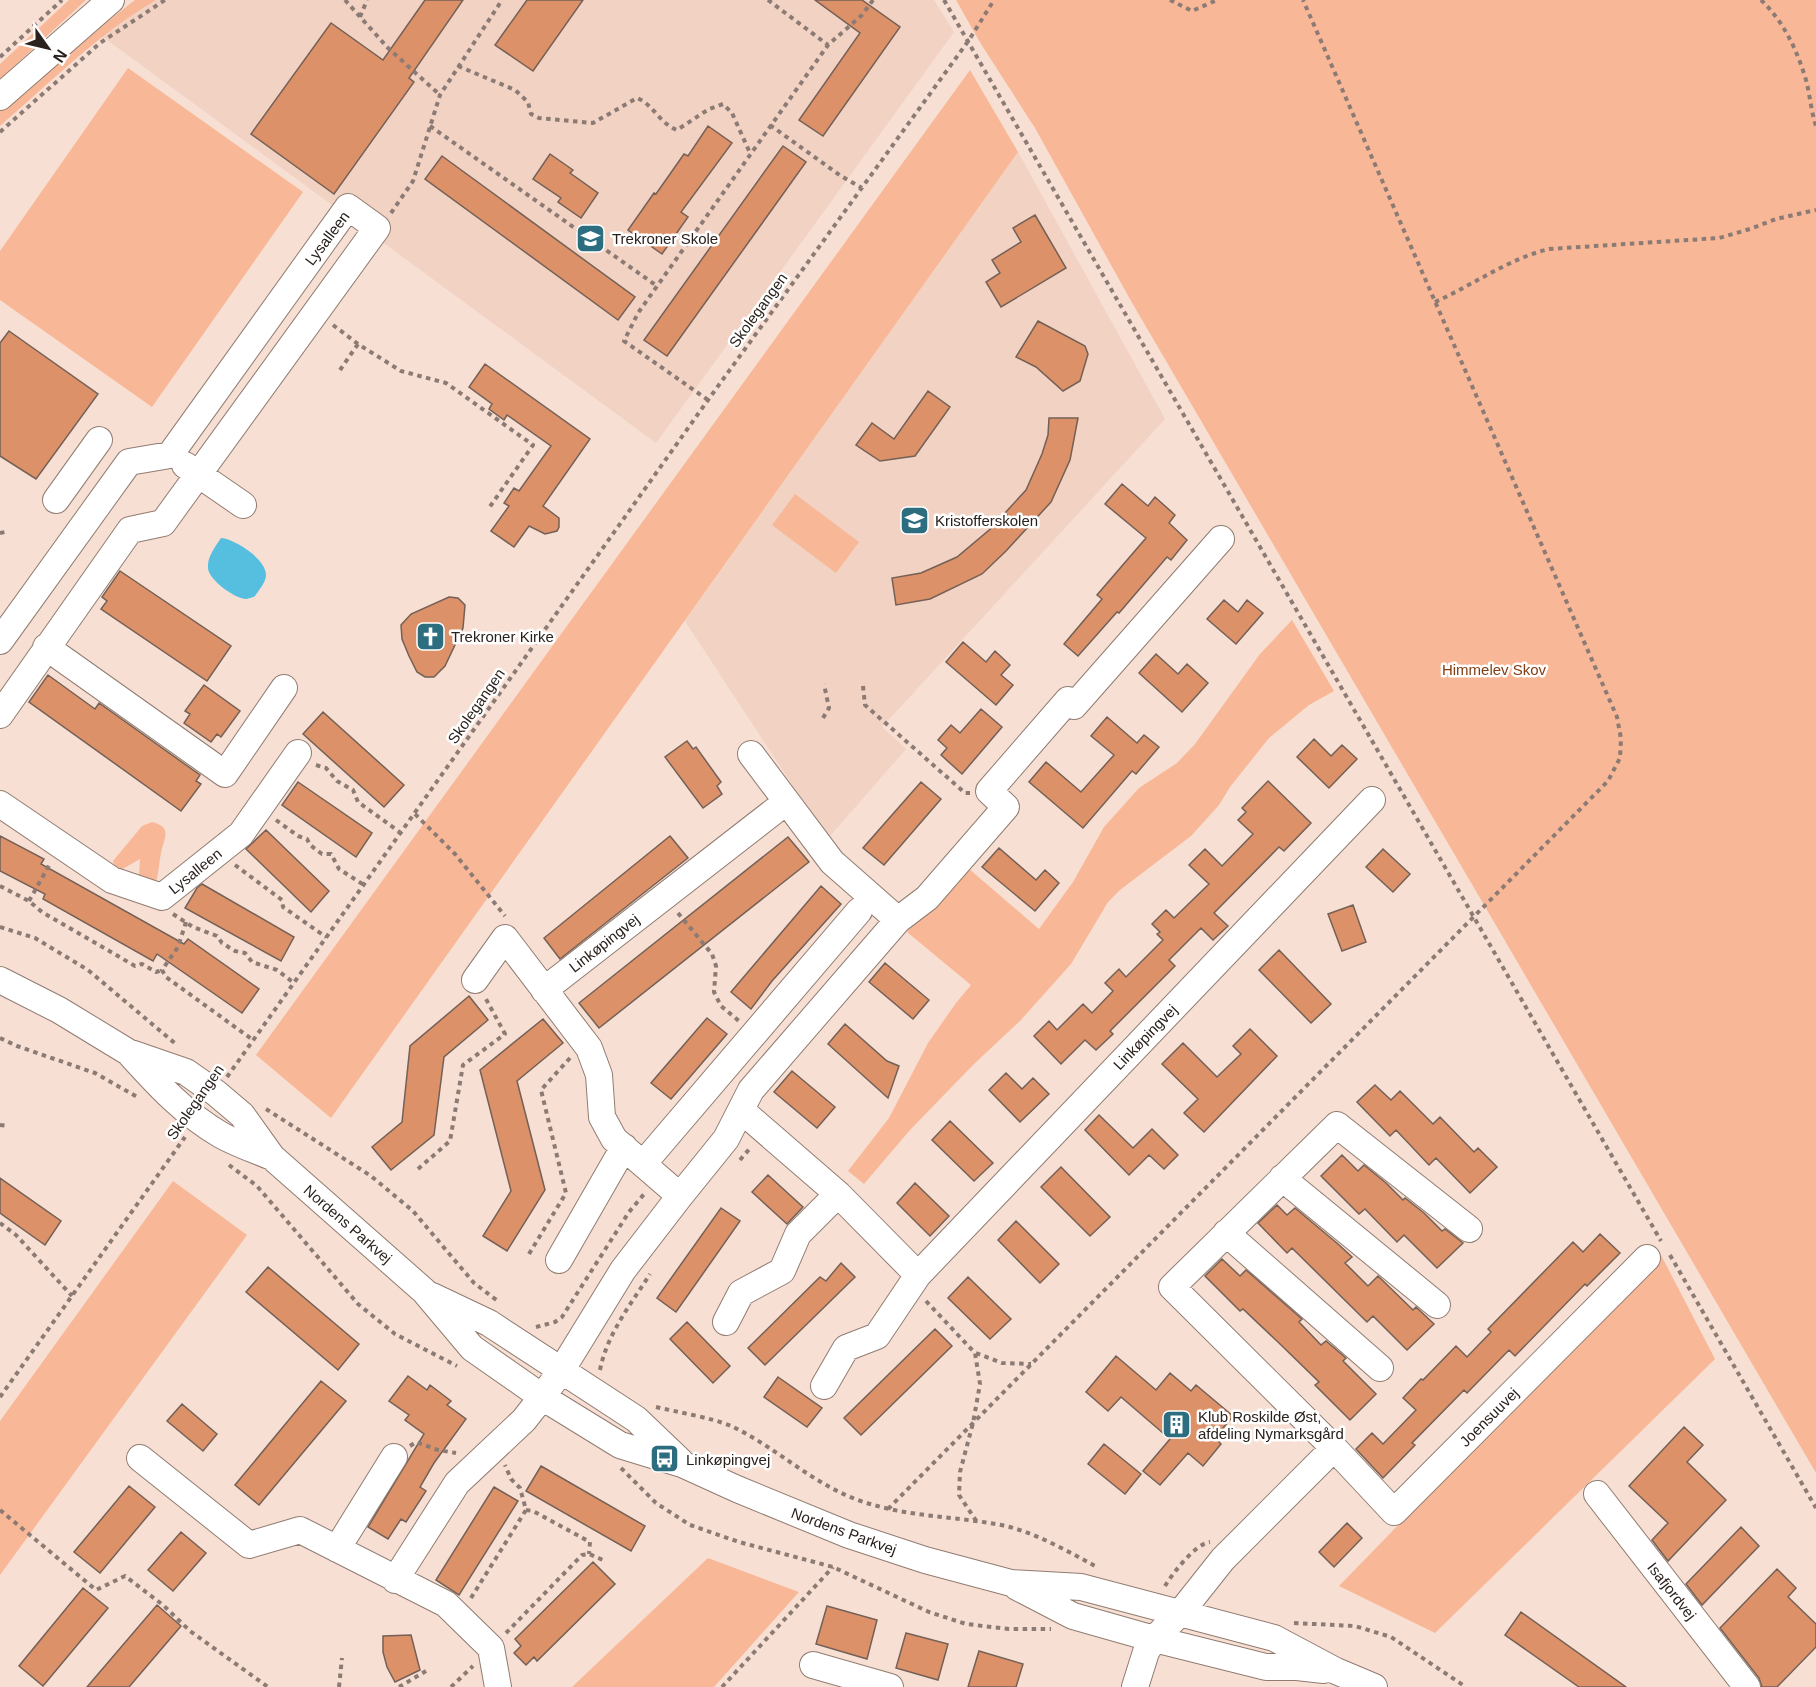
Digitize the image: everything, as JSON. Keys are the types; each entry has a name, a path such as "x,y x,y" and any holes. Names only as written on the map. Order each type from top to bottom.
{"street":[{"path":"0,97 111,0"},
{"name":"Lysalleen","path":"170,454 348,207 376,228"},
{"path":"0,715 130,530 163,523 376,228"},
{"path":"56,500 99,440"},
{"path":"0,641 129,462 170,454 243,506"},
{"path":"395,1580 457,1483 495,1465 524,1420 561,1371 623,1270 726,1139 751,1090 898,920 927,898 1006,807 989,791 1068,700 1074,706 1221,539"},
{"path":"46,647 225,774 284,688"},
{"name":"Lysalleen","path":"0,804 112,880 162,897 241,834 298,753"},
{"path":"751,754 832,862 898,920"},
{"name":"Linkøpingvej","path":"824,1386 846,1348 877,1336 918,1275 1372,800"},
{"name":"Linkøpingvej","path":"544,990 786,802"},
{"path":"651,1170 755,1034 859,911"},
{"path":"475,980 505,938 589,1048 599,1075 602,1117 614,1139 680,1196"},
{"name":"Nordens Parkvej","path":"0,980 59,1010 128,1052 186,1072 216,1093 242,1115 272,1157 424,1292 472,1348 542,1397 620,1445 682,1464 849,1535 925,1560 1011,1583 1081,1587 1274,1638 1336,1671 1374,1687"},
{"name":"Nordens Parkvej","path":"128,1052 170,1098 197,1120 223,1136 272,1157"},
{"path":"741,1110 838,1194 918,1275"},
{"name":"Joensuuvej","path":"1469,1229 1337,1125 1172,1287 1334,1448 1394,1512 1660,1252"},
{"path":"558,1260 624,1147"},
{"path":"1282,1178 1437,1305"},
{"path":"726,1322 741,1293 782,1271 798,1234 838,1194"},
{"path":"1226,1233 1380,1368"},
{"name":"Nordens Parkvej","path":"424,1292 489,1323 636,1419 682,1464"},
{"path":"1135,1687 1146,1652 1154,1640 1181,1612 1223,1559 1334,1448"},
{"path":"337,1549 394,1457"},
{"path":"140,1458 249,1545 300,1530 446,1604 491,1647 498,1687"},
{"name":"Isafjordvej","path":"1597,1494 1748,1687"},
{"name":"Nordens Parkvej","path":"1011,1583 1072,1616 1154,1640 1266,1667 1336,1671"},
{"path":"813,1665 890,1687"}],"path":[{"path":"0,57 62,0"},
{"path":"0,132 100,43 165,0"},
{"path":"345,0 388,48 440,94"},
{"path":"360,17 367,0"},
{"path":"376,228 395,208 413,181 440,94 502,0"},
{"path":"768,0 828,45"},
{"path":"708,400 624,341 638,313 828,45 862,15 873,0"},
{"path":"944,0 1472,917 1660,1252 1816,1508"},
{"name":"Skolegangen","path":"216,1093 708,400 969,40 994,0"},
{"path":"1170,0 1192,11 1217,0"},
{"path":"888,1509 1608,781 1620,758 1621,739 1617,717 1302,0"},
{"path":"1761,0 1771,10 1792,41 1806,80 1816,126"},
{"path":"458,66 515,90 528,102 531,114 539,118 593,123 637,98 646,102 667,126 677,130 709,109 723,104 732,113 750,153"},
{"path":"770,125 841,176 862,188"},
{"path":"430,126 657,286"},
{"path":"1435,302 1527,255 1549,249 1719,238 1776,219 1816,210"},
{"path":"316,312 358,344 401,371 446,383 533,445 489,508"},
{"path":"340,370 358,344"},
{"path":"824,684 829,708 824,718"},
{"path":"863,686 865,705 965,793 989,791"},
{"path":"298,753 314,764 326,768 337,781 353,790 358,802 401,833"},
{"path":"263,802 271,815 298,836 307,839 310,845 322,854 331,854 339,869 364,885"},
{"path":"29,901 60,845"},
{"path":"217,853 282,900 283,908 326,938"},
{"path":"0,886 29,901 42,912 135,966 142,964 156,972 162,970 178,947 186,922"},
{"path":"665,896 712,954 716,966 714,992 721,1006 755,1034"},
{"path":"162,897 165,910 203,932 217,936 222,943 235,951 245,953 252,962 277,970 294,983"},
{"path":"0,927 35,938 88,970 178,1045"},
{"path":"162,970 166,977 253,1040"},
{"path":"418,1169 450,1141 463,1065 505,1034 475,980"},
{"path":"528,1254 566,1193 541,1090 573,1054"},
{"path":"263,1107 371,1176 413,1211 474,1283 507,1308"},
{"name":"Skolegangen","path":"0,1397 197,1120"},
{"path":"0,1125 8,1126"},
{"path":"738,1162 765,1131"},
{"path":"542,1335 533,1328 555,1322 562,1317 628,1212 651,1170"},
{"path":"0,1223 16,1234 72,1296"},
{"path":"599,1376 603,1353 610,1338 654,1268"},
{"path":"918,1275 924,1299 975,1353 1002,1363 1031,1364"},
{"path":"975,1353 980,1384 974,1422 960,1472 959,1495 977,1522"},
{"path":"650,1406 730,1426 816,1480 856,1499 888,1509 1003,1526 1050,1542 1102,1570"},
{"path":"394,1457 416,1442 495,1465 520,1488 526,1510 460,1617"},
{"path":"495,1465 513,1457"},
{"path":"0,1510 96,1590 125,1576 163,1605 190,1631 268,1687"},
{"path":"526,1510 533,1511 590,1542 589,1554"},
{"path":"451,1687 582,1556 589,1554 603,1560"},
{"path":"722,1687 833,1567"},
{"path":"1283,1622 1355,1626 1391,1637 1466,1687"},
{"path":"339,1687 342,1658"},
{"path":"399,1687 426,1671"}],"shaded area":[{"name":"Trekroner Skole","path":"137,0 934,0 954,32 656,443 99,34"},
{"name":"Kristofferskolen","path":"1018,152 1165,419 882,727 906,749 830,836 795,789 685,621"}],"green space":[{"path":"69,0 86,0 0,79 0,64"},
{"path":"135,0 156,0 95,43 0,126 0,111 69,51"},
{"name":"Himmelev Skov","path":"956,0 1816,0 1816,1473 1131,301 1035,128 981,44"},
{"path":"128,68 303,192 152,407 0,300 0,251"},
{"path":"970,70 1018,152 331,1118 256,1055"},
{"path":"795,494 859,542 836,573 772,525"},
{"path":"1292,620 1334,691 1309,705 1269,738 1230,787 1219,805 1191,836 1120,890 1108,902 1071,964 1020,1021 974,1064 910,1130 864,1184 848,1171 889,1118 928,1043 971,985 907,932 968,868 1039,929 1073,882 1104,827 1139,788 1177,763 1195,744 1260,654"},
{"path":"152,822 163,827 166,834 156,882 149,884 143,883 139,875 140,859 119,871 113,861 142,826"},
{"path":"173,1181 247,1235 0,1575 0,1421"},
{"path":"1661,1255 1715,1359 1435,1633 1339,1586"},
{"path":"708,1558 799,1592 714,1687 572,1687"}],"water":[{"path":"221,538 234,542 249,551 265,569 265,580 254,596 246,599 235,596 217,583 209,572 210,556"}],"building":[{"path":"425,0 463,0 409,78 414,82 334,194 251,134 331,23 383,60"},
{"path":"527,0 583,0 533,71 495,45"},
{"path":"815,0 862,0 900,27 823,136 799,120 860,33"},
{"path":"708,126 732,143 681,212 688,217 662,254 628,230 684,154 688,156"},
{"path":"783,146 806,162 667,356 644,340"},
{"path":"550,154 573,170 570,173 598,193 581,218 558,202 561,198 533,179"},
{"path":"442,156 635,297 618,320 425,179"},
{"path":"1035,215 1066,268 1001,307 986,282 1000,273 992,260 1021,242 1013,228"},
{"path":"1038,321 1085,346 1088,354 1080,381 1063,391 1036,367 1016,357"},
{"path":"9,331 98,394 36,479 0,456 0,343"},
{"path":"485,364 590,439 543,506 559,518 557,531 545,534 529,526 514,547 491,531 509,506 504,503 514,488 519,491 551,446 507,415 504,420 489,409 492,404 469,387"},
{"path":"928,391 950,407 915,456 880,461 856,445 872,423 894,439"},
{"path":"1049,418 1078,418 1070,460 1051,502 982,574 930,599 896,605 892,578 921,573 957,557 1007,515 1005,513 1026,490 1042,454 1048,435"},
{"path":"1122,484 1148,506 1155,497 1175,515 1169,523 1187,540 1171,560 1167,557 1078,656 1064,644 1102,599 1097,595 1146,538 1105,504"},
{"path":"120,571 231,646 207,681 101,609 107,601 102,597"},
{"name":"Trekroner Kirke","path":"449,597 458,598 465,605 463,628 445,666 434,677 425,677 417,672 409,656 402,639 401,625 411,614"},
{"path":"1224,600 1238,612 1247,600 1263,613 1236,644 1207,619"},
{"path":"963,642 986,662 995,651 1010,665 1001,675 1013,685 996,705 946,662"},
{"path":"1156,654 1178,674 1187,664 1208,683 1182,712 1139,673"},
{"path":"48,675 95,709 99,703 200,775 196,781 201,784 181,811 29,702"},
{"path":"204,685 240,711 221,737 217,734 211,742 184,723 190,714 185,711"},
{"path":"981,709 1002,727 962,774 941,755 947,748 938,740 951,725 960,733"},
{"path":"323,712 404,785 384,807 303,734"},
{"path":"1107,717 1137,743 1144,735 1159,747 1136,774 1132,771 1083,828 1029,782 1046,762 1081,792 1114,755 1091,736"},
{"path":"1314,739 1331,756 1342,745 1357,759 1329,788 1297,757"},
{"path":"687,741 693,749 696,747 721,782 717,786 722,794 703,808 665,757"},
{"path":"1268,781 1311,823 1284,851 1279,847 1214,913 1228,926 1213,940 1201,928 1169,960 1175,966 1110,1031 1113,1034 1096,1050 1085,1040 1061,1064 1034,1036 1049,1021 1057,1030 1083,1004 1092,1013 1113,991 1105,983 1119,969 1126,977 1163,940 1157,934 1160,932 1152,924 1166,910 1174,918 1209,884 1189,865 1205,849 1222,866 1253,834 1238,820 1246,812 1242,808"},
{"path":"298,782 372,833 356,857 282,805"},
{"path":"921,782 941,799 884,865 863,848"},
{"path":"266,830 329,891 311,912 246,849"},
{"path":"0,836 44,859 41,864 184,944 188,939 259,989 242,1013 157,954 153,961 43,899 45,894 0,871"},
{"path":"670,836 688,858 560,959 544,938"},
{"path":"788,837 809,862 599,1028 579,1003"},
{"path":"999,848 1036,880 1045,870 1059,883 1035,911 982,867"},
{"path":"1383,849 1410,874 1393,892 1366,867"},
{"path":"202,884 294,937 281,961 185,908"},
{"path":"821,886 841,904 772,981 751,1009 731,992"},
{"path":"1353,905 1366,942 1342,951 1328,914"},
{"path":"1279,950 1331,1004 1311,1023 1259,970"},
{"path":"885,963 929,1000 913,1019 869,982"},
{"path":"469,996 488,1020 444,1057 434,1135 391,1170 372,1147 402,1122 410,1046"},
{"path":"707,1018 727,1034 671,1099 651,1083"},
{"path":"543,1019 563,1043 517,1081 545,1190 507,1251 483,1236 511,1191 480,1070"},
{"path":"845,1024 887,1061 899,1066 888,1098 828,1044"},
{"path":"1250,1029 1277,1056 1204,1132 1184,1113 1198,1099 1162,1064 1183,1043 1217,1077 1241,1054 1233,1046"},
{"path":"792,1071 835,1107 817,1128 774,1092"},
{"path":"1006,1073 1022,1089 1033,1078 1049,1094 1020,1122 989,1090"},
{"path":"1375,1085 1391,1100 1400,1091 1433,1124 1440,1117 1474,1152 1478,1148 1497,1167 1470,1193 1436,1158 1429,1165 1396,1130 1390,1136 1357,1102"},
{"path":"1099,1115 1133,1148 1152,1129 1178,1155 1164,1169 1149,1155 1129,1175 1085,1130"},
{"path":"950,1121 993,1163 974,1181 932,1140"},
{"path":"1342,1155 1358,1171 1364,1165 1403,1200 1405,1198 1424,1213 1442,1231 1445,1229 1463,1243 1437,1268 1404,1235 1397,1242 1365,1209 1359,1214 1321,1176"},
{"path":"1061,1167 1110,1217 1090,1236 1041,1187"},
{"path":"768,1175 803,1207 787,1224 752,1192"},
{"path":"0,1178 61,1221 45,1245 0,1213"},
{"path":"915,1183 949,1216 930,1236 897,1203"},
{"path":"1277,1205 1287,1215 1295,1208 1338,1244 1352,1257 1345,1263 1368,1286 1378,1276 1413,1310 1416,1307 1434,1324 1407,1350 1373,1316 1367,1322 1292,1248 1287,1253 1258,1223"},
{"path":"721,1208 740,1221 676,1312 657,1298"},
{"path":"1016,1221 1059,1264 1040,1283 998,1240"},
{"path":"1600,1234 1620,1253 1587,1286 1585,1284 1515,1356 1509,1350 1467,1393 1464,1390 1412,1443 1415,1445 1383,1478 1356,1449 1372,1433 1383,1444 1416,1410 1403,1398 1421,1379 1423,1380 1456,1346 1467,1357 1491,1332 1488,1329 1573,1242 1583,1252"},
{"path":"1222,1259 1240,1276 1246,1270 1302,1319 1299,1322 1321,1345 1326,1341 1346,1358 1343,1361 1376,1394 1350,1420 1315,1385 1319,1382 1205,1276"},
{"path":"841,1263 855,1277 765,1365 748,1348 820,1277 826,1281"},
{"path":"268,1267 359,1344 338,1370 246,1292"},
{"path":"968,1277 1011,1319 990,1339 948,1298"},
{"path":"687,1322 730,1366 713,1383 670,1339"},
{"path":"935,1329 952,1346 861,1435 844,1418"},
{"name":"Klub Roskilde Øst, afdeling Nymarksgård","path":"1116,1356 1156,1390 1170,1373 1191,1391 1196,1385 1233,1416 1215,1438 1221,1444 1203,1466 1188,1453 1160,1485 1143,1471 1170,1439 1121,1397 1108,1411 1086,1392"},
{"path":"408,1376 427,1390 430,1385 451,1401 447,1405 466,1419 434,1463 420,1487 426,1491 406,1522 401,1519 388,1539 368,1527 424,1434 405,1420 409,1415 389,1401"},
{"path":"778,1377 822,1408 807,1427 764,1397"},
{"path":"321,1381 346,1401 259,1505 235,1485"},
{"path":"182,1404 217,1434 203,1451 167,1421"},
{"path":"1684,1427 1703,1445 1687,1462 1726,1500 1668,1561 1652,1540 1668,1523 1629,1486"},
{"path":"1104,1444 1141,1474 1125,1494 1088,1464"},
{"path":"541,1466 645,1526 631,1551 526,1491"},
{"path":"129,1486 155,1507 100,1573 74,1552"},
{"path":"494,1487 518,1501 459,1595 436,1580"},
{"path":"1347,1523 1362,1538 1334,1567 1319,1552"},
{"path":"1741,1527 1759,1546 1702,1605 1686,1584"},
{"path":"181,1532 206,1553 173,1591 148,1570"},
{"path":"593,1562 615,1584 537,1661 534,1657 526,1665 514,1653 521,1646 515,1639"},
{"path":"1777,1569 1796,1588 1788,1597 1816,1624 1816,1647 1777,1687 1762,1687 1759,1678 1720,1628"},
{"path":"83,1588 108,1608 43,1686 19,1666"},
{"path":"157,1605 181,1626 129,1687 87,1687"},
{"path":"827,1606 877,1620 867,1659 816,1644"},
{"path":"1521,1612 1626,1687 1579,1687 1505,1635"},
{"path":"906,1633 948,1644 938,1680 896,1668"},
{"path":"411,1635 420,1670 395,1682 387,1667 383,1652 383,1636"},
{"path":"979,1651 1023,1664 1016,1687 968,1687"}],"place":[{"name":"Trekroner Skole","path":"591,238"},
{"name":"Kristofferskolen","path":"914,520"},
{"name":"Trekroner Kirke","path":"430,636"},
{"name":"Klub Roskilde Øst, afdeling Nymarksgård","path":"1177,1425"},
{"name":"Linkøpingvej","path":"665,1459"}]}
